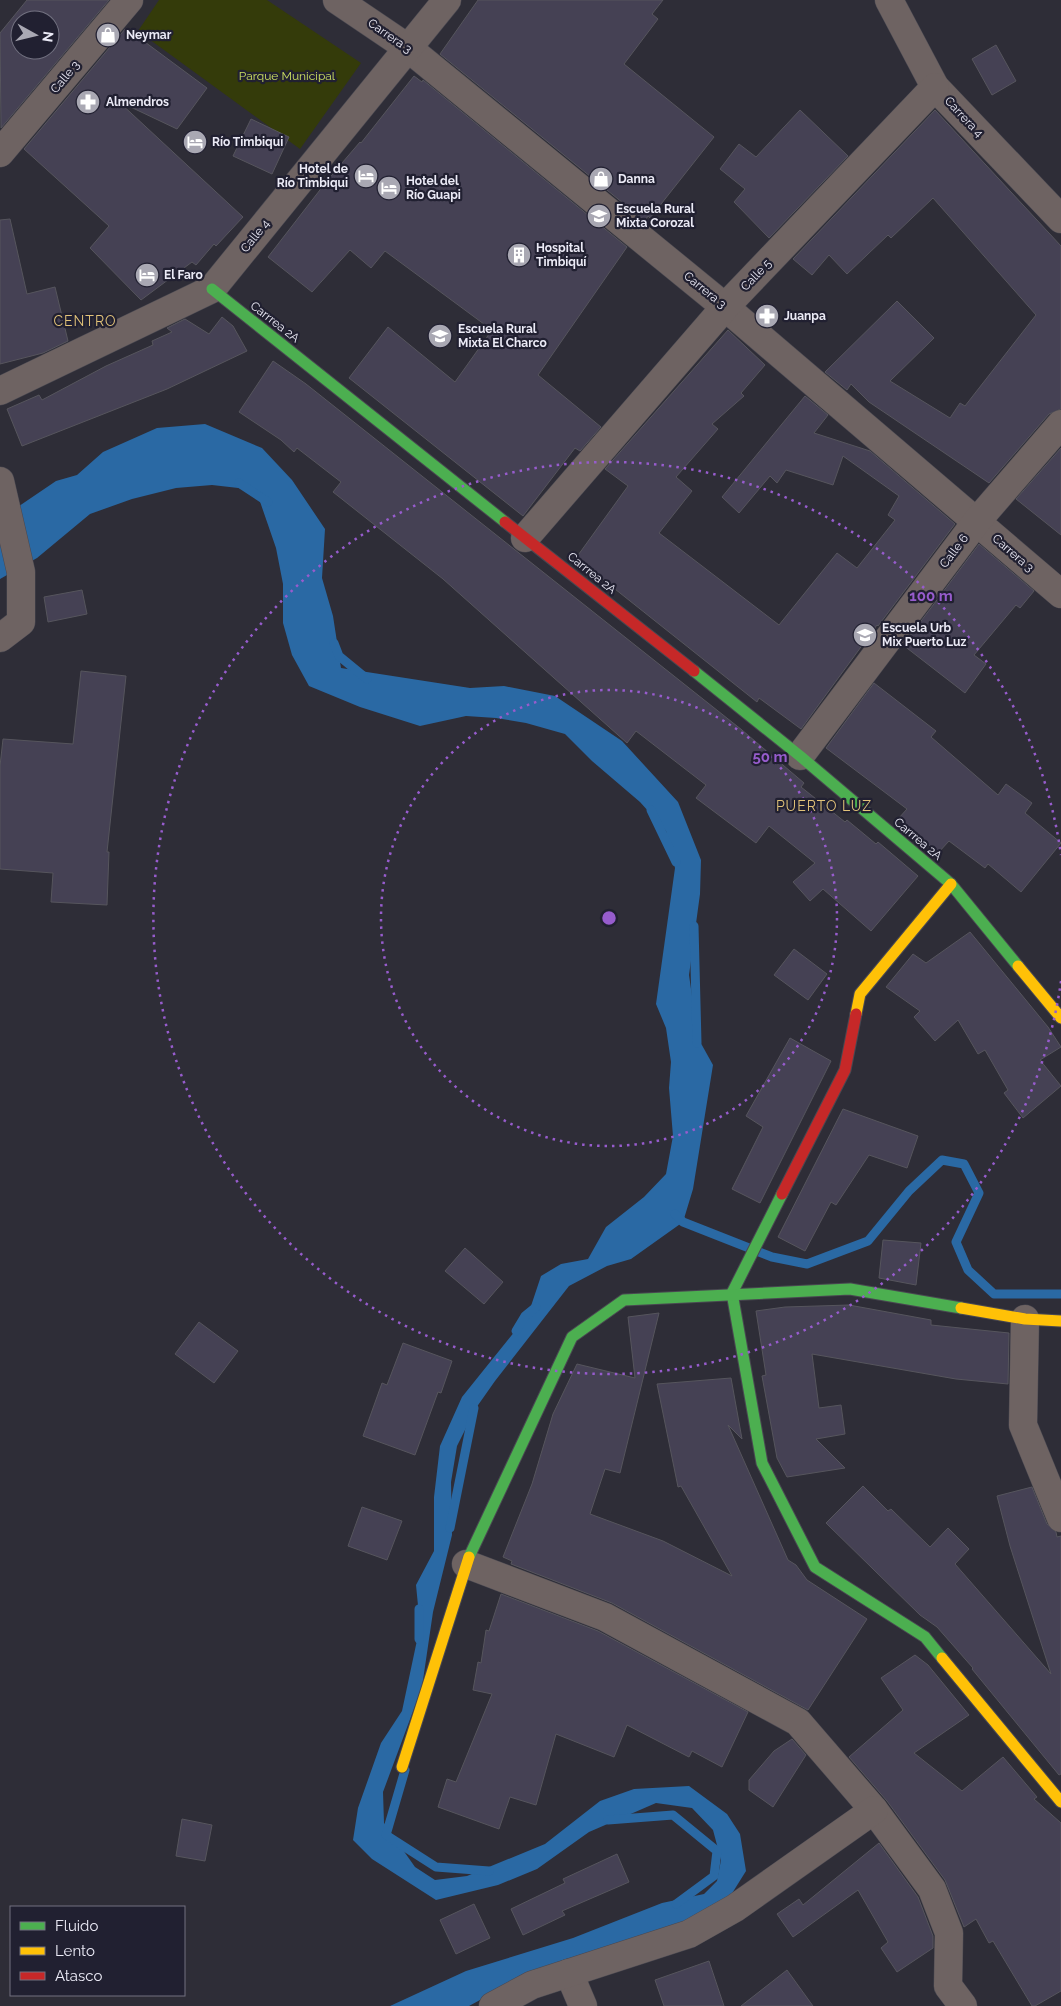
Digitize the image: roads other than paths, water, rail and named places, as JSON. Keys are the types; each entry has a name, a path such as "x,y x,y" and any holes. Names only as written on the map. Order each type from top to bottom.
{"street":[{"name":"Calle 3","path":"0,153 129,0"},
{"name":"Carrera 3","path":"337,0 408,48 725,307 1061,594"},
{"name":"Calle 4","path":"0,392 212,289 447,0"},
{"name":"Carrera 4","path":"889,0 935,87 1061,219"},
{"name":"Calle 5","path":"525,538 725,307 935,87"},
{"name":"Carrrea 2A","path":"212,289 800,756 951,884 1061,1018"},
{"name":"Calle 6","path":"800,756 976,521 1061,424"},
{"path":"0,638 21,622 21,572 2,489"},
{"path":"951,884 860,994 845,1070 757,1240 732,1293 762,1463 815,1566 924,1637 1061,1802"},
{"path":"402,1767 466,1564 572,1337 624,1300 732,1293 850,1289 1025,1319 1061,1321"},
{"path":"1025,1319 1022,1425 1061,1518"},
{"path":"466,1564 606,1618 798,1722 874,1810 932,1889 949,1933 948,1986 963,2006"},
{"path":"493,2006 532,1985 689,1934 735,1908 874,1810"},
{"path":"569,1973 583,2006"}],"water":[{"path":"205,424 262,448 292,480 325,529 322,578 333,616 341,668 470,688 504,686 555,696 622,741 678,802 701,860 700,894 689,975 698,1038 713,1065 693,1189 683,1222 631,1259 607,1266 569,1286 476,1408 457,1446 451,1482 452,1535 433,1612 422,1687 383,1792 384,1823 415,1867 435,1880 467,1876 545,1844 600,1801 634,1789 689,1786 727,1814 740,1834 746,1871 726,1903 707,1915 502,1988 469,2006 390,2006 466,1971 573,1938 662,1903 704,1894 717,1881 721,1860 713,1830 692,1808 656,1803 589,1832 537,1869 498,1885 436,1900 372,1859 353,1840 358,1808 381,1743 402,1711 420,1626 416,1585 434,1551 434,1497 440,1446 462,1397 528,1315 541,1276 561,1264 588,1259 606,1227 644,1197 666,1174 673,1136 669,1088 671,1062 666,1028 656,1004 675,868 666,831 640,802 592,761 565,734 526,723 466,716 420,726 360,707 309,686 292,655 283,623 283,584 276,548 256,490 212,485 176,488 132,499 90,514 37,558 0,579 0,519 56,481 77,475 103,452 157,428"}],"waterway":[{"path":"239,483 268,502"},
{"path":"334,643 339,656 367,679"},
{"path":"651,810 676,862"},
{"path":"694,926 697,1043"},
{"path":"675,1214 683,1222 772,1257 807,1264 868,1241 909,1191 942,1160 964,1164 979,1193 956,1242 968,1270 994,1294 1061,1294"},
{"path":"516,1331 525,1316 536,1307"},
{"path":"450,1528 474,1408"},
{"path":"419,1609 419,1639"},
{"path":"405,1770 386,1835 436,1867 489,1871"},
{"path":"608,1820 673,1815 717,1851 714,1876 676,1904"}],"place":[{"name":"Neymar","path":"108,35"},
{"name":"Almendros","path":"88,102"},
{"name":"Río Timbiqui","path":"195,142"},
{"name":"Hotel de Río Timbiqui","path":"366,176"},
{"name":"Danna","path":"601,179"},
{"name":"Hotel del Río Guapi","path":"389,188"},
{"name":"Escuela Rural Mixta Corozal","path":"599,216"},
{"name":"Hospital Timbiquí","path":"519,255"},
{"name":"El Faro","path":"147,275"},
{"name":"Juanpa","path":"767,316"},
{"name":"Escuela Rural Mixta El Charco","path":"440,336"},
{"name":"Escuela Urb Mix Puerto Luz","path":"865,635"}],"district":[{"name":"CENTRO","path":"85,321"},
{"name":"PUERTO LUZ","path":"824,806"}],"park label":[{"name":"Parque Municipal","path":"287,76"}]}
